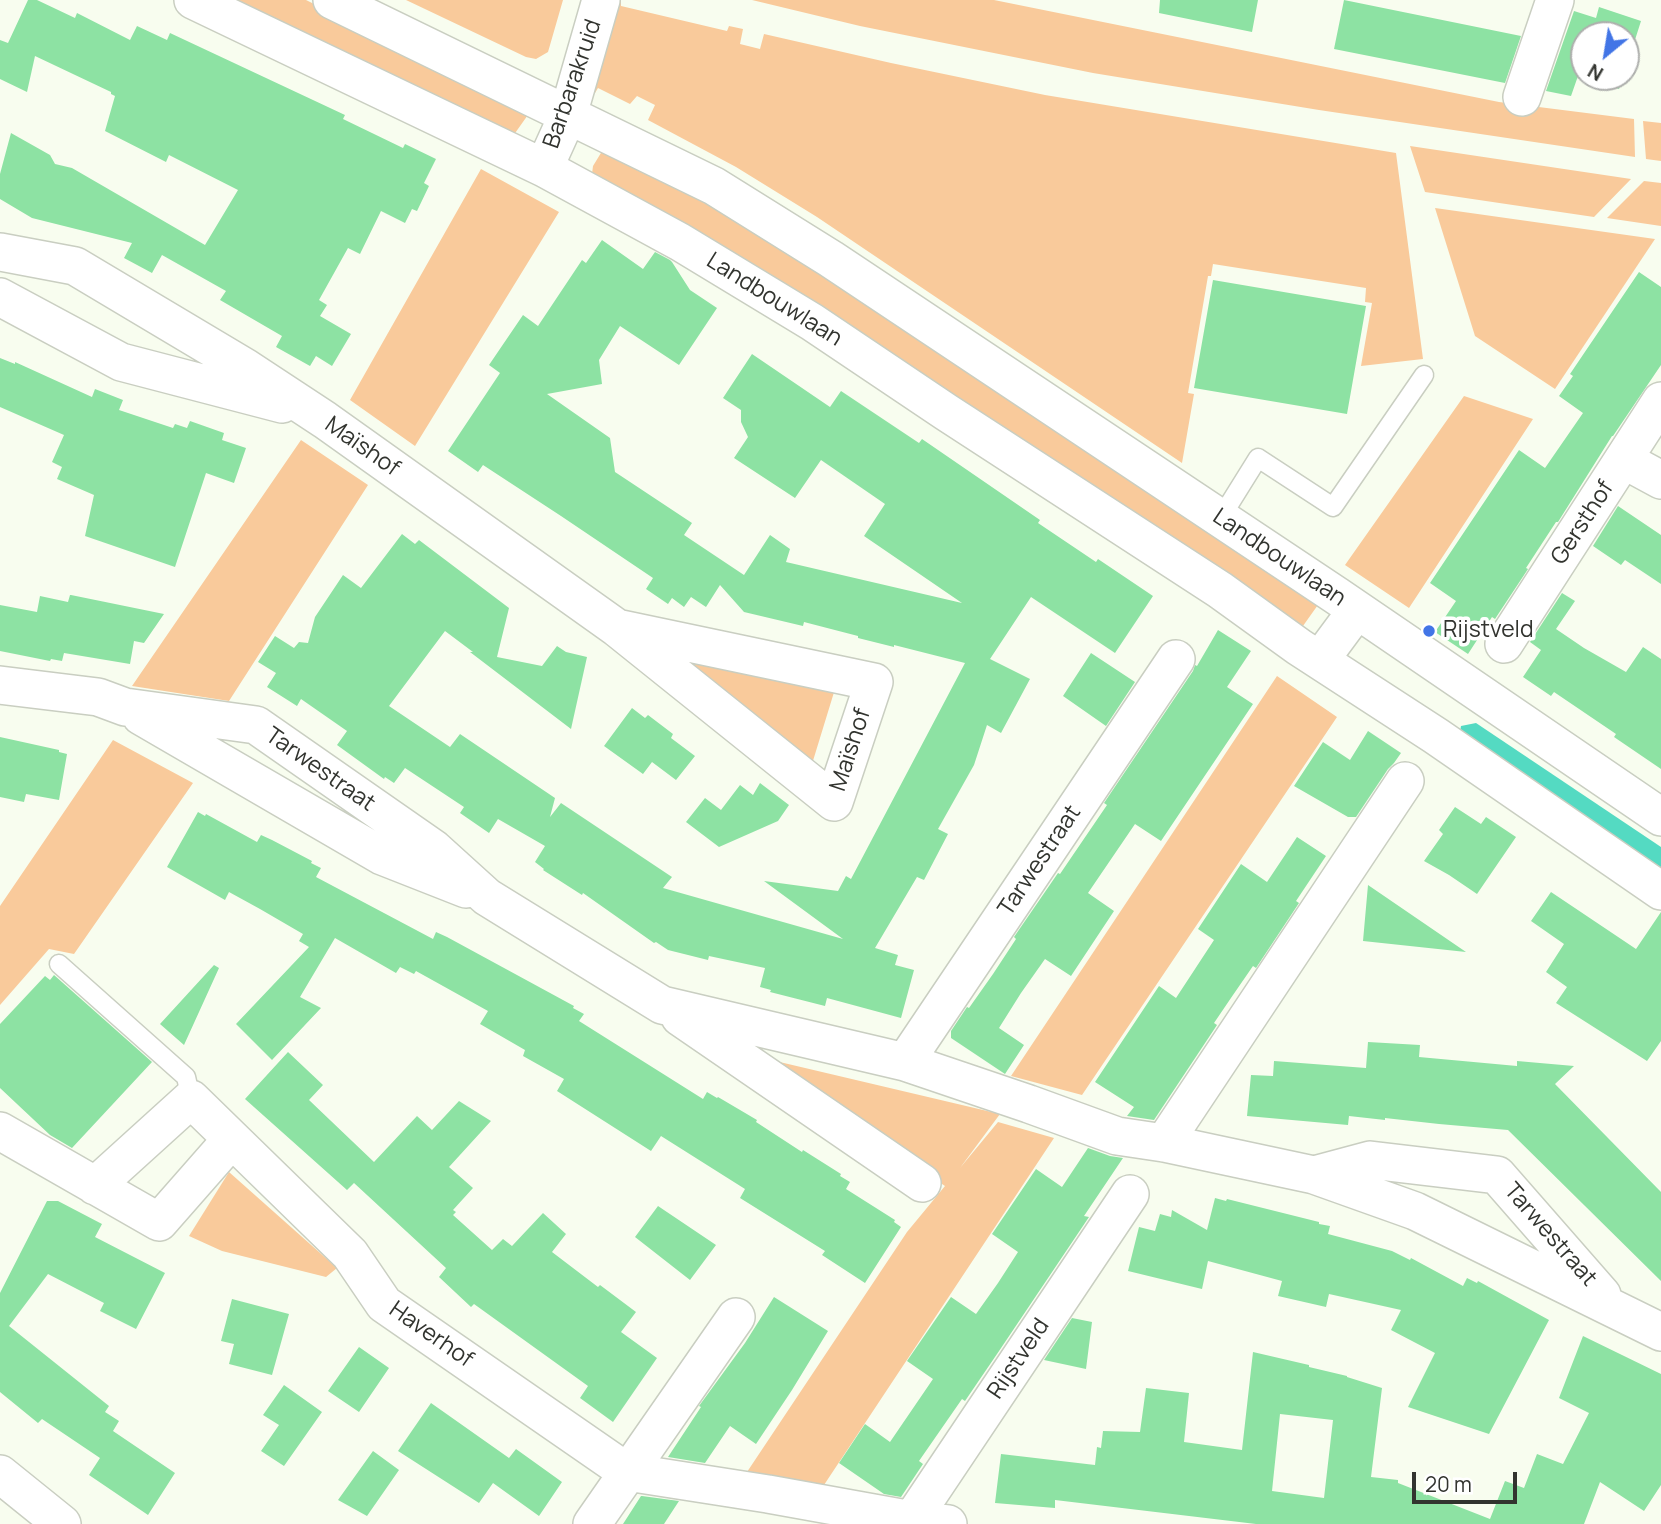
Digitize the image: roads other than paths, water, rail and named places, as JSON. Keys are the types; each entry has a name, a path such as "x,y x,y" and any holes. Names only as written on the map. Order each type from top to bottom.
{"street":[{"name":"Landbouwlaan","path":"193,0 544,168 680,242 813,322 1220,590 1299,647 1448,743 1661,891"},
{"name":"Landbouwlaan","path":"332,0 714,186 831,259 1357,610 1661,817"},
{"name":"Barbarakruid","path":"544,168 568,115 601,0"},
{"path":"1522,97 1555,0"},
{"name":"Maïshof","path":"0,252 75,266 246,368 312,411 617,628 834,802 874,682 617,628"},
{"name":"Maïshof","path":"0,296 121,362 312,411"},
{"name":"Gersthof","path":"1504,644 1661,401"},
{"path":"1624,460 1661,480"},
{"name":"Landbouwlaan","path":"1320,660 1357,610"},
{"name":"Tarwestraat","path":"905,1062 1176,659"},
{"name":"Tarwestraat","path":"0,685 98,698 125,707 256,725 434,849 487,897"},
{"name":"Tarwestraat","path":"125,707 382,856 487,897 662,1004 922,1183"},
{"path":"1164,1143 1405,780"},
{"name":"Tarwestraat","path":"662,1004 905,1062 1117,1136 1164,1143 1314,1175 1415,1211 1661,1332"},
{"path":"95,1186 191,1100"},
{"name":"Haverhof","path":"191,1100 350,1254 384,1304 627,1472 768,1494 923,1523"},
{"path":"0,1131 159,1222 231,1140"},
{"name":"Tarwestraat","path":"1314,1175 1370,1160 1497,1175 1615,1309"},
{"name":"Rijstveld","path":"923,1523 1130,1194"},
{"path":"592,1524 736,1317"},
{"path":"0,1474 62,1524"}],"lane":[{"path":"1220,519 1258,458 1334,507 1424,375"},
{"path":"59,964 186,1077 191,1100"}],"water":[{"path":"1476,723 1661,847 1661,868 1460,732 1461,726"}],"place":[{"name":"Rijstveld","path":"1429,631"}]}
